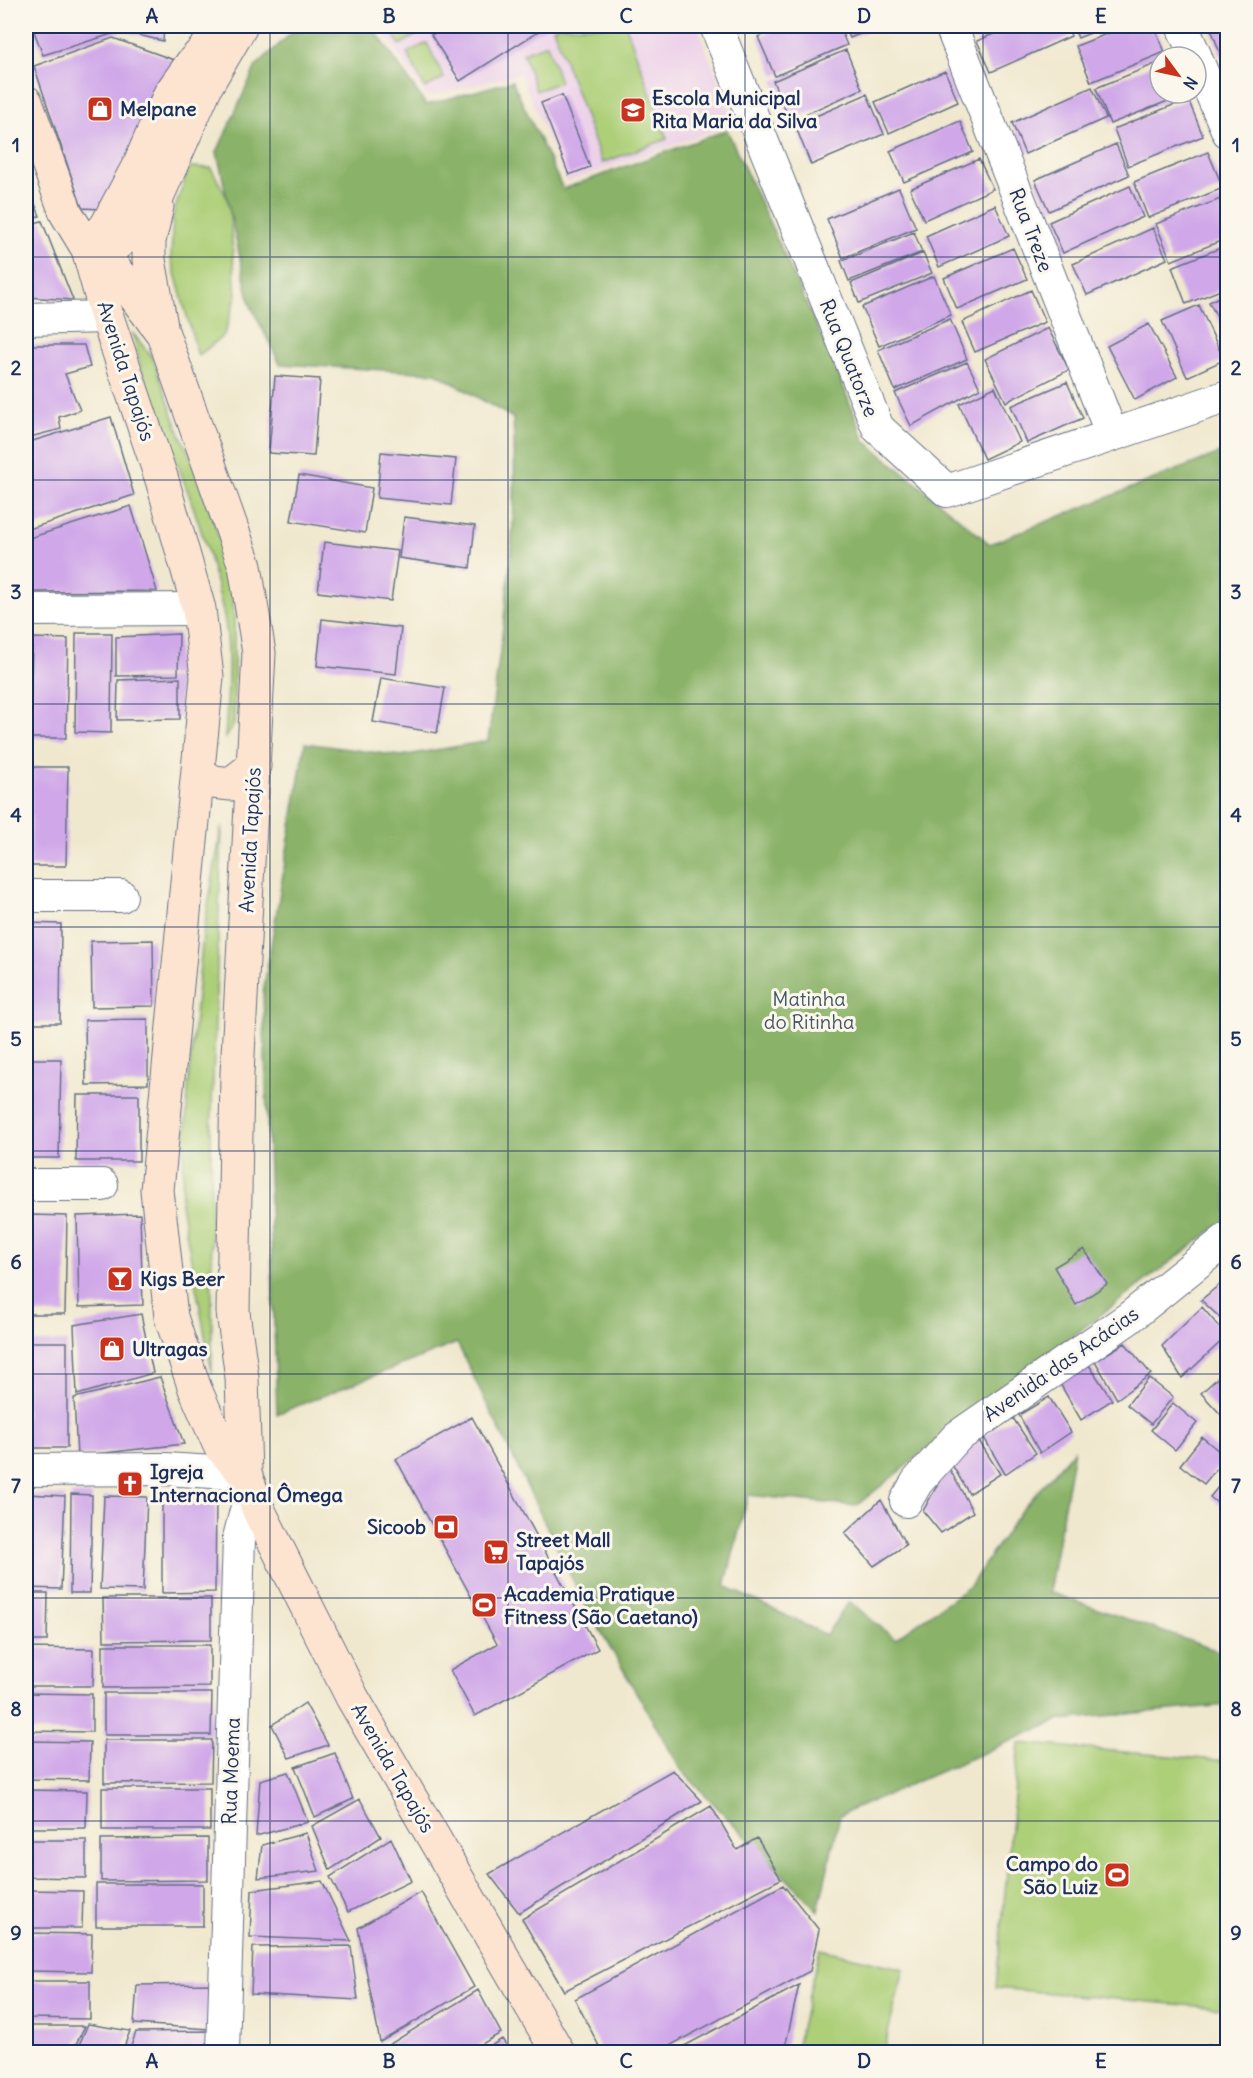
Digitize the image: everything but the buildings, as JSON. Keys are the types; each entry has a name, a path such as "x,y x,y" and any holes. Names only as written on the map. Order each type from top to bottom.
{"main road":[{"path":"88,249 108,225 140,163 203,26"},
{"path":"170,94 192,63 228,26"},
{"path":"88,249 112,247 146,222 207,86 241,26"},
{"name":"Avenida Tapajós","path":"26,102 66,213 88,249 107,317 162,480 199,609 207,677 158,1190 171,1317 195,1389 220,1446 248,1483"},
{"path":"158,198 148,241 149,260 163,334"},
{"name":"Avenida Tapajós","path":"88,249 107,259 163,334 245,566 259,653 237,1074 234,1300 242,1378 248,1483 258,1511 352,1696 558,2052"},
{"path":"199,772 213,782 231,784 254,766"}],"street":[{"name":"Rua Quatorze","path":"716,26 878,428 947,491 1227,396"},
{"name":"Rua Treze","path":"951,26 1112,435"},
{"path":"1182,26 1191,45"},
{"path":"1208,86 1227,132"},
{"path":"26,318 107,317"},
{"path":"26,610 199,609"},
{"path":"26,896 121,896"},
{"path":"26,1185 102,1185"},
{"name":"Avenida das Acácias","path":"906,1501 917,1482 957,1437 1129,1318 1227,1239"},
{"path":"26,1470 165,1469 248,1483"},
{"name":"Rua Moema","path":"223,2052 238,1538 248,1483"}],"shaded area":[{"name":"Escola Municipal Rita Maria da Silva","path":"379,26 697,26 735,123 567,182 520,74 427,97"}],"green space":[{"name":"Matinha do Ritinha","path":"299,26 372,26 426,105 512,81 563,189 727,130 835,366 865,441 990,544 1227,450 1227,1219 978,1408 856,1506 748,1495 725,1586 826,1635 849,1601 895,1639 970,1586 1020,1512 1074,1450 1049,1592 1227,1654 1227,1705 1059,1720 840,1815 818,1911 682,1771 582,1599 457,1343 277,1414 263,993 305,743 401,756 488,741 512,540 515,459 513,418 436,373 280,364 250,304 217,152 256,66"},
{"path":"388,26 413,26 418,34 400,45"},
{"path":"559,26 626,26 667,139 602,163 553,28"},
{"path":"427,43 444,78 425,88 407,53"},
{"path":"547,44 560,82 536,91 523,53"},
{"path":"189,167 211,168 229,201 236,297 224,335 198,356 171,259 173,215"},
{"path":"133,334 153,358 179,432 195,466 229,568 234,612 234,724 225,739 228,646 224,616 200,528 148,389"},
{"path":"222,825 211,1135 212,1373 181,1204 189,1077 203,935"},
{"name":"Campo do São Luiz","path":"1019,1743 1227,1761 1227,2009 996,1988"},
{"path":"820,1949 904,1969 883,2052 795,2052"}],"place":[{"name":"Melpane","path":"100,109"},
{"name":"Escola Municipal Rita Maria da Silva","path":"633,110"},
{"name":"Kigs Beer","path":"120,1279"},
{"name":"Ultragas","path":"112,1349"},
{"name":"Igreja Internacional Ômega","path":"130,1484"},
{"name":"Sicoob","path":"446,1527"},
{"name":"Street Mall Tapajós","path":"496,1552"},
{"name":"Academia Pratique Fitness (São Caetano)","path":"484,1605"},
{"name":"Campo do São Luiz","path":"1117,1875"}]}
